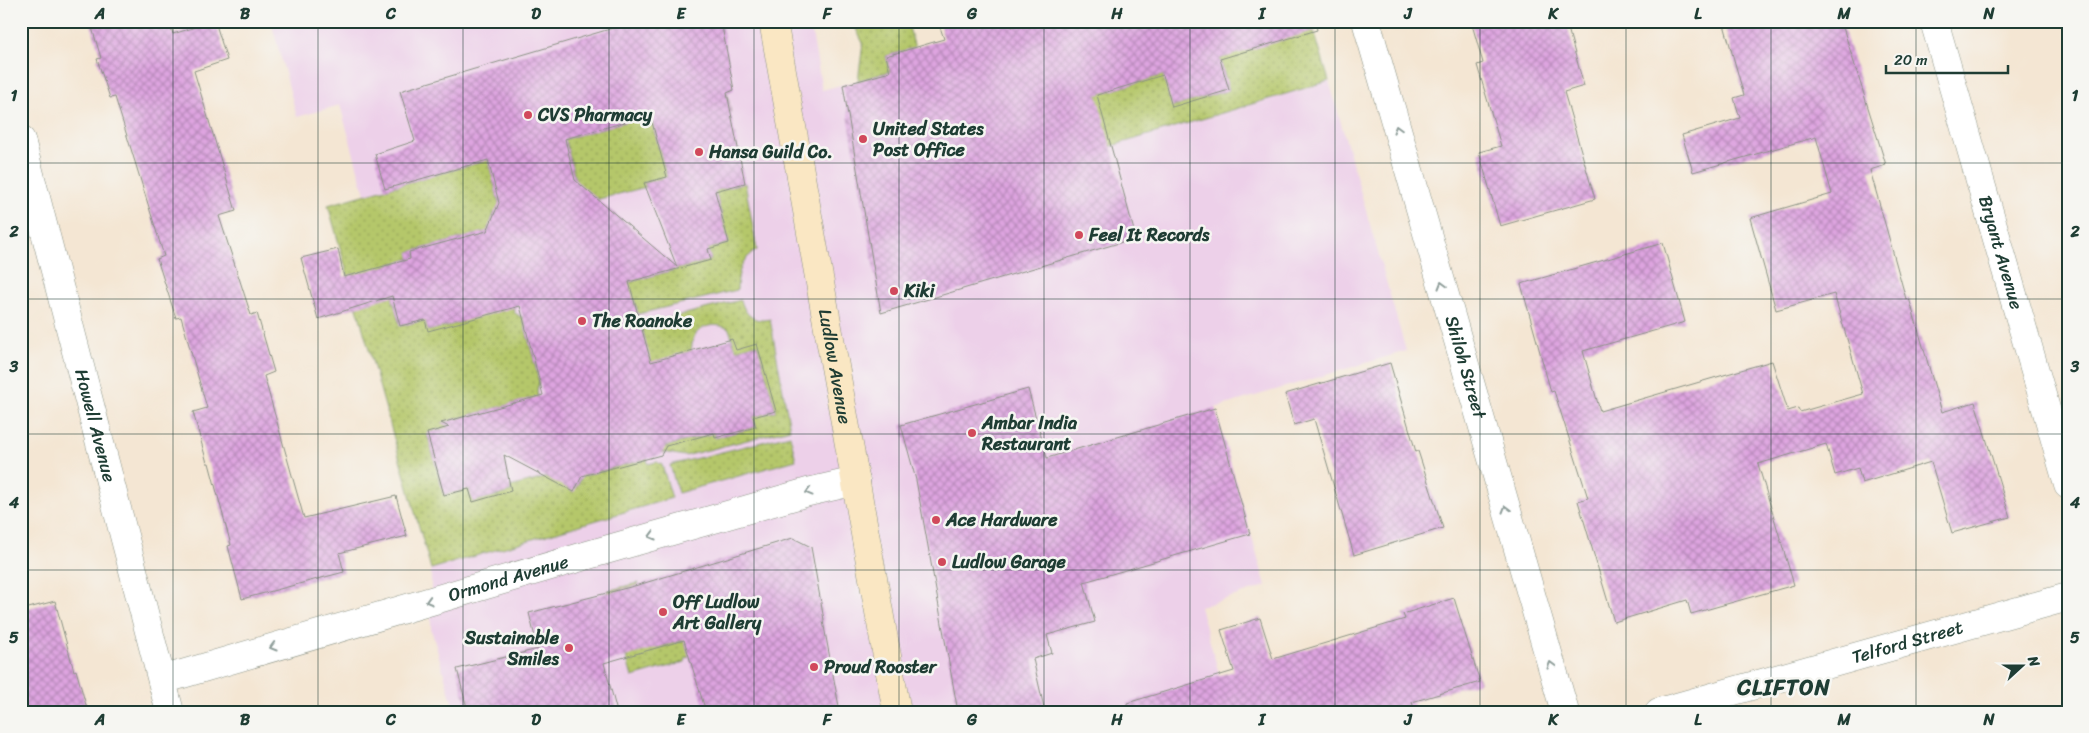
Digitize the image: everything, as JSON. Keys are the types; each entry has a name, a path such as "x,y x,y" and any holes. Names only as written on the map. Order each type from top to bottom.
{"main road":[{"name":"Ludlow Avenue","path":"773,21 897,712"}],"street":[{"name":"Shiloh Street","path":"1366,21 1565,712"},
{"name":"Bryant Avenue","path":"1934,21 2068,486"},
{"name":"Howell Avenue","path":"21,140 170,712"},
{"name":"Ormond Avenue","path":"162,680 607,549 808,492 856,481"},
{"name":"Telford Street","path":"1659,712 2068,597"}],"shaded area":[{"path":"271,21 810,21 822,90 879,75 884,93 952,194 1329,81 1406,351 1215,408 1266,586 1200,607 1230,712 455,712 431,629 431,569 328,205 365,194 340,105 297,117"}],"green space":[{"path":"883,21 907,21 915,48 886,56 890,71 858,81 863,43 856,29"},
{"path":"1311,21 1329,81 951,194 1029,115 1163,75 1173,107 1229,90 1220,59"},
{"path":"727,92 731,113 655,132 667,177 645,183 646,187 595,200 578,190 565,139"},
{"path":"488,160 501,211 494,213 491,222 493,230 409,252 410,259 384,266 400,326 425,320 428,331 463,322 462,318 512,305 515,313 523,318 539,381 538,397 452,420 453,426 427,433 444,495 469,489 473,502 511,492 510,487 556,475 578,485 582,476 647,459 648,464 657,462 662,465 672,498 431,569 328,205"},
{"path":"745,183 757,250 747,258 741,267 737,290 638,314 634,299 629,300 619,285 711,260 708,249 729,243 715,191"},
{"path":"741,300 745,310 751,317 759,320 770,319 790,429 685,456 662,452 661,448 714,433 715,438 756,427 753,417 776,411 757,344 736,350 729,329 725,327 716,325 706,327 698,331 694,337 691,351 641,368 645,339 641,325"},
{"path":"790,435 796,460 678,493 670,465"},
{"path":"638,583 656,648 687,640 699,654 686,658 685,662 632,677 607,591"}],"building":[{"path":"90,21 169,21 173,34 215,21 227,60 194,71 236,211 219,216 251,315 257,313 274,372 264,376 304,518 396,496 407,536 339,553 344,572 242,599 228,546 231,545 193,412 207,408 181,317 176,318 157,259 164,256 115,97 110,98 97,59 101,58"},
{"name":"The Roanoke","path":"637,21 721,21 734,90 727,93 745,183 715,191 729,243 708,249 711,260 629,282 651,362 732,339 736,350 757,344 776,411 753,417 756,427 715,438 714,433 666,446 661,455 582,476 574,492 504,455 511,491 473,502 469,489 444,495 427,433 449,427 441,423 543,395 520,306 428,331 425,320 400,326 392,296 318,319 301,258 338,249 344,277 410,259 409,252 487,231 499,203 488,160 385,189 375,154 415,141 400,91","holes":["650,115 667,177 644,183 677,267 575,180 565,139"]},
{"path":"938,21 1007,21 1012,27 1032,21 1315,21 1317,30 1220,59 1229,90 1172,107 1163,75 1097,95 1136,238 881,313 843,85 890,72 886,56 944,39"},
{"path":"1471,21 1566,21 1584,86 1564,92 1595,199 1500,226 1479,152 1501,146 1477,65 1483,63"},
{"path":"1723,21 1841,21 1886,165 1870,170 1906,299 1909,298 1942,412 1975,402 2010,517 1952,533 1931,462 1862,483 1858,468 1835,475 1826,444 1758,464 1794,585 1691,614 1687,600 1614,622 1578,501 1588,498 1554,391 1551,392 1521,284 1663,243 1685,322 1583,351 1600,411 1772,361 1788,411 1798,408 1800,412 1863,394 1834,294 1776,310 1750,218 1832,194 1816,137 1693,172 1682,135 1740,118 1734,98 1744,95"},
{"path":"1390,363 1416,452 1418,451 1443,528 1354,555 1314,419 1294,425 1285,394"},
{"path":"1028,389 1047,458 1215,408 1250,534 1084,582 1095,622 1047,635 1052,653 1033,659 1045,712 958,712 916,480 901,425"},
{"path":"793,538 811,547 840,712 706,712 684,640 604,663 617,712 468,712 457,669 538,649 529,613 638,585"},
{"path":"1454,598 1480,682 1412,702 1415,712 1128,712 1127,703 1234,671 1221,630 1260,618 1273,659 1405,619 1403,614"},
{"path":"55,601 74,671 76,670 88,712 21,712 21,610"}],"place":[{"name":"CVS Pharmacy","path":"528,115"},
{"name":"United States Post Office","path":"863,139"},
{"name":"Hansa Guild Co.","path":"699,152"},
{"name":"Feel It Records","path":"1079,235"},
{"name":"Kiki","path":"894,291"},
{"name":"The Roanoke","path":"582,321"},
{"name":"Ambar India Restaurant","path":"972,433"},
{"name":"Ace Hardware","path":"936,520"},
{"name":"Ludlow Garage","path":"942,562"},
{"name":"Off Ludlow Art Gallery","path":"663,612"},
{"name":"Sustainable Smiles","path":"569,648"},
{"name":"Proud Rooster","path":"814,667"}],"district":[{"name":"CLIFTON","path":"1784,687"}]}
